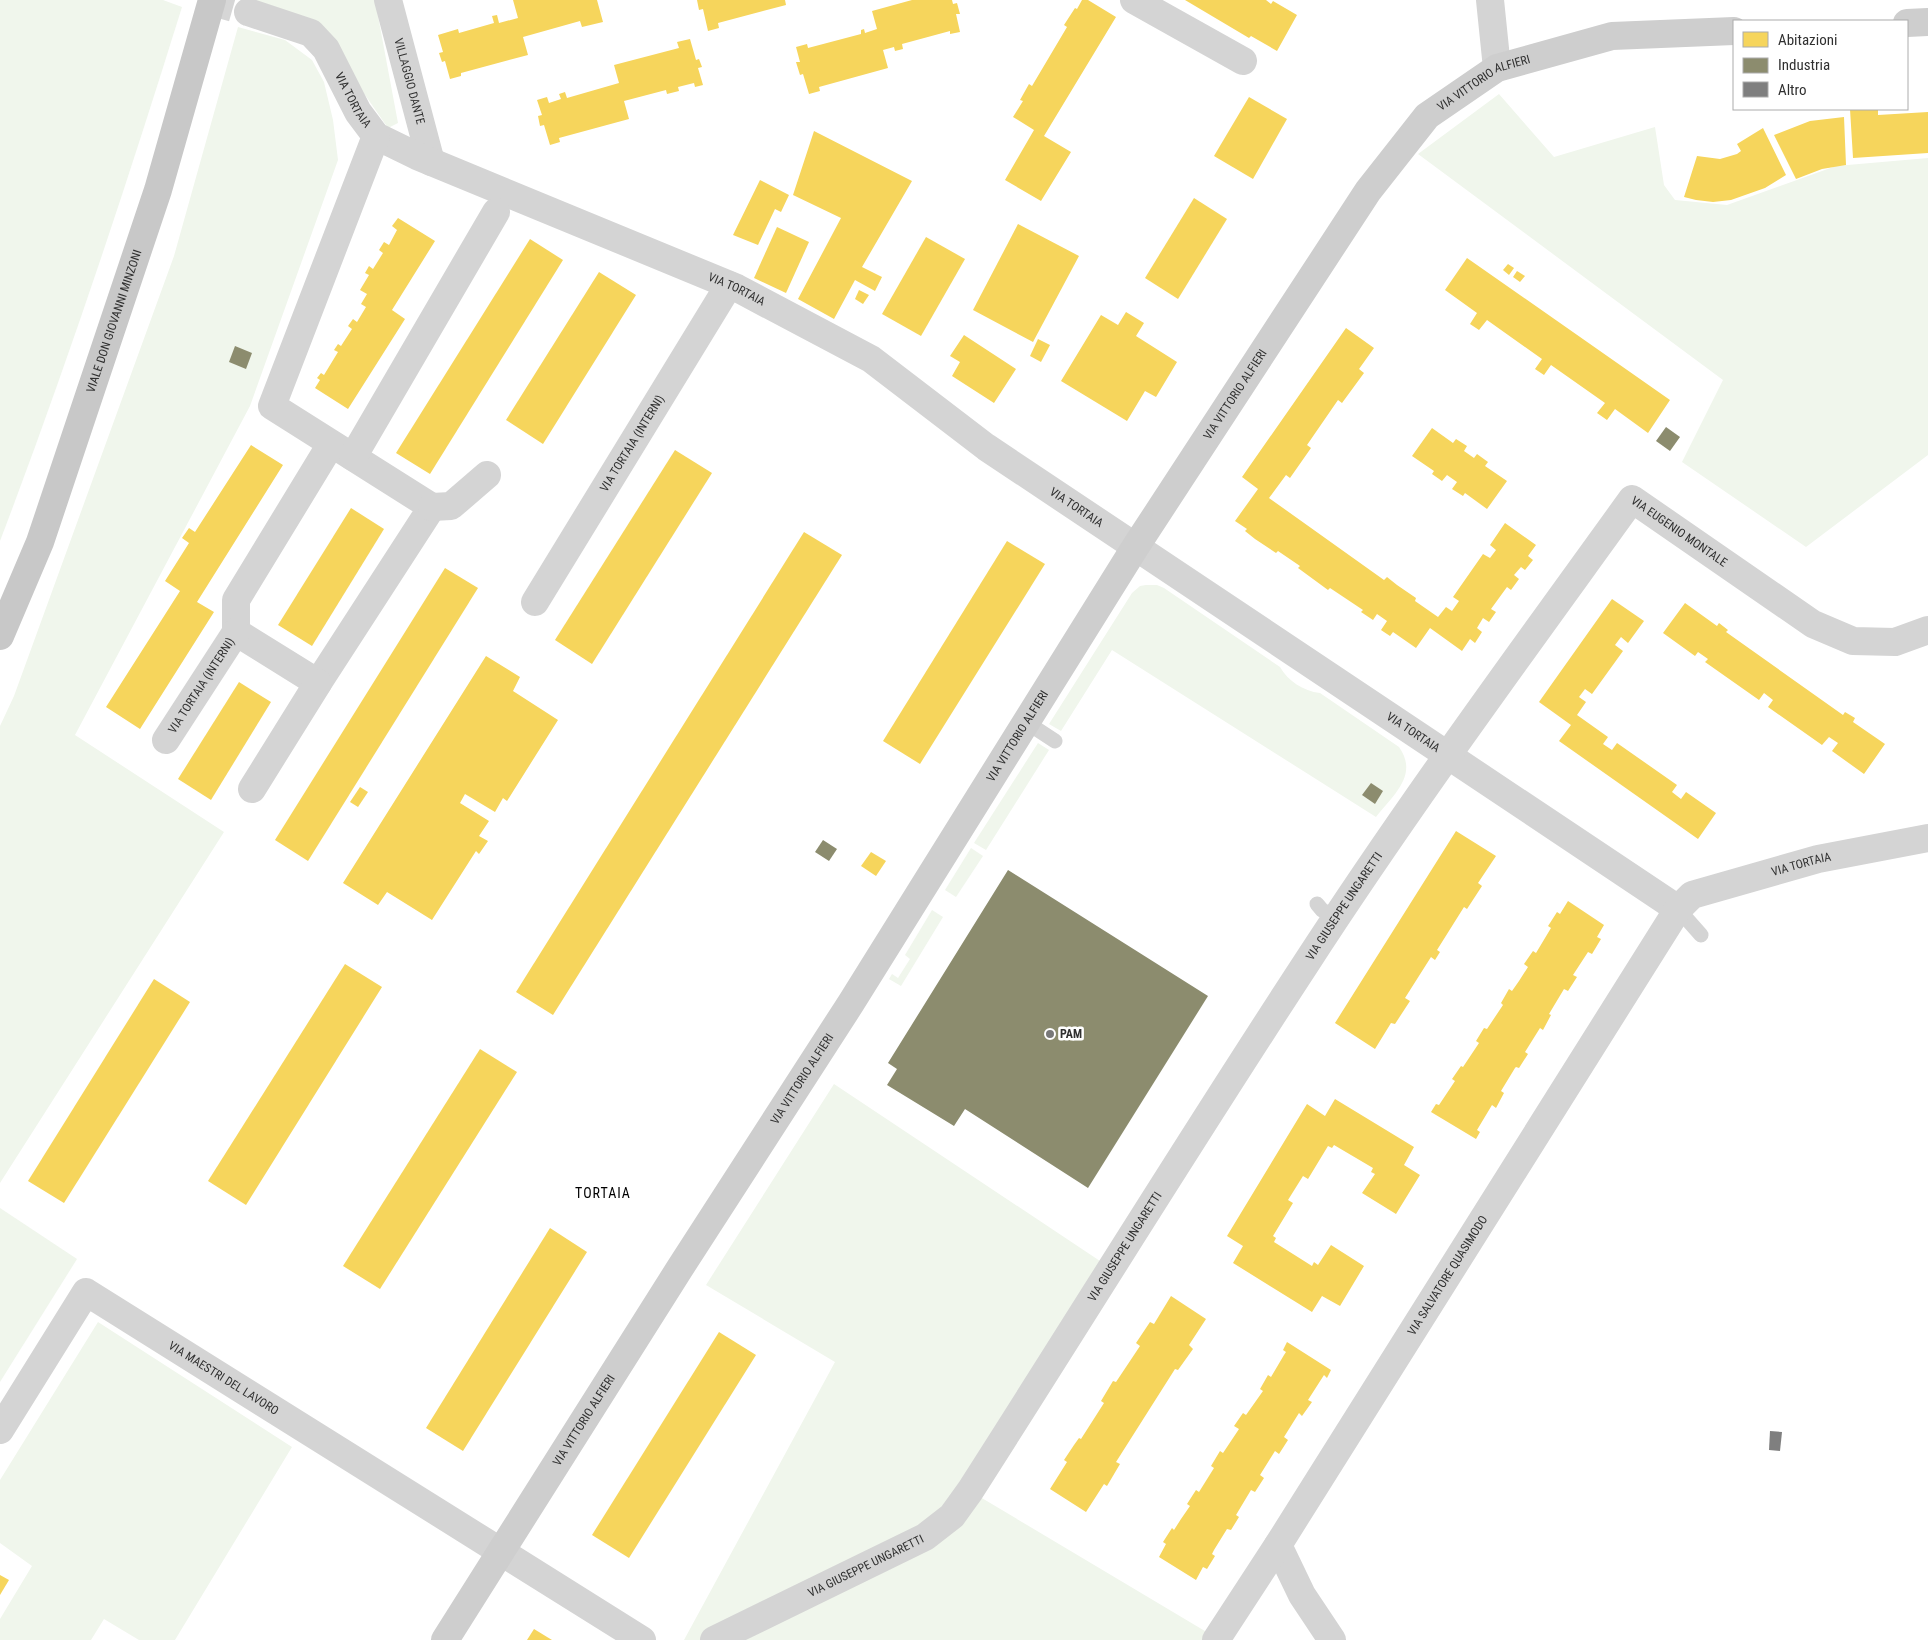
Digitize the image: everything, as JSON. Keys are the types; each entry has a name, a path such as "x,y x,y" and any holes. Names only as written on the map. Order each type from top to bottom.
{"main road":[{"name":"VIALE DON GIOVANNI MINZONI","path":"0,636 40,542 158,190 212,0"}],"street":[{"name":"VILLAGGIO DANTE","path":"388,0 431,162"},
{"path":"1134,0 1243,61"},
{"path":"1490,0 1497,68"},
{"name":"VIA TORTAIA","path":"248,12 311,33 326,49 358,112 376,136 431,162 729,285 871,359 986,447 1678,909 1692,895 1818,859 1928,838"},
{"path":"1908,23 1928,22"},
{"name":"VIA VITTORIO ALFIERI","path":"445,1640 856,995 1136,546 1368,191 1427,116 1497,68 1612,36 1733,31"},
{"path":"376,136 272,406 432,506 451,506 487,475"},
{"name":"VIA TORTAIA (INTERNI)","path":"166,740 236,632 236,600 342,451 496,212"},
{"name":"VIA TORTAIA (INTERNI)","path":"535,602 729,285"},
{"name":"VIA EUGENIO MONTALE","path":"1448,756 1632,499 1813,624 1853,641 1895,642 1928,630"},
{"path":"252,788 432,506"},
{"name":"VIA TORTAIA (INTERNI)","path":"236,632 318,683"},
{"name":"VIA GIUSEPPE UNGARETTI","path":"714,1640 926,1537 952,1516 970,1491 1326,911 1448,756"},
{"name":"VIA SALVATORE QUASIMODO","path":"1216,1640 1278,1545 1678,909"},
{"name":"VIA MAESTRI DEL LAVORO","path":"0,1430 86,1292 500,1552"},
{"path":"1278,1545 1302,1595 1332,1640"},
{"path":"500,1552 642,1640"}],"lane":[{"path":"1026,722 1055,741"},
{"path":"1678,909 1702,935"}],"shaded area":[{"path":"0,0 163,0 182,7 95,276 49,409 0,541"},
{"path":"247,0 375,0 398,123 388,128 315,23"},
{"path":"238,27 285,40 312,60 324,82 333,120 338,160 250,406 75,735 224,832 0,1183 0,726 14,696 174,256"},
{"path":"1499,94 1554,157 1655,127 1664,185 1675,200 1727,205 1836,166 1928,158 1928,455 1806,547 1682,462 1723,380 1418,154"},
{"path":"1157,585 1164,588 1280,667 1287,677 1297,684 1308,690 1320,693 1399,747 1404,757 1405,776 1396,793 1376,817 1112,650 1061,731 1049,724 1132,593 1140,586"},
{"path":"1038,743 1049,750 986,850 974,843"},
{"path":"971,848 983,856 956,897 945,890"},
{"path":"932,910 943,917 901,986 889,979 892,974 898,978 910,959 905,955"},
{"path":"834,1084 1112,1269 970,1491 1220,1640 684,1640 835,1362 706,1285"},
{"path":"0,1208 77,1259 0,1382"},
{"path":"98,1322 292,1447 175,1640 139,1640 104,1619 91,1640 0,1640 0,1619 32,1566 0,1543 0,1480"}],"building: Abitazioni":[{"path":"513,0 597,0 603,22 582,27 580,21 523,37 528,55 461,73 461,76 450,79 445,61 442,62 439,53 443,52 438,35 458,29 459,33 494,23 492,16 497,15 499,23 518,18"},
{"path":"697,0 785,0 786,5 718,23 719,28 708,31 703,9 699,10"},
{"path":"912,0 952,0 953,4 957,3 960,14 956,14 960,32 950,34 950,31 902,44 903,49 895,51 894,47 883,50 888,68 819,87 820,91 809,94 803,74 800,75 796,62 800,62 796,47 807,44 808,48 861,34 861,30 864,29 865,33 877,29 872,11"},
{"path":"1082,0 1088,0 1116,17 1044,136 1071,152 1041,201 1005,180 1034,130 1013,117 1023,101 1020,100 1029,84 1032,86 1067,27 1064,25"},
{"path":"1185,0 1266,0 1271,4 1273,1 1297,15 1277,51 1251,36 1249,38"},
{"path":"690,39 696,60 699,59 702,67 698,68 703,85 695,87 694,83 678,87 679,91 667,94 666,90 624,101 629,119 559,138 560,142 550,145 544,125 540,126 538,116 542,115 537,100 547,97 549,103 561,99 559,94 565,92 567,98 619,83 614,65 679,48 677,42"},
{"path":"1249,97 1287,119 1253,179 1214,156"},
{"path":"1850,110 1878,110 1878,115 1928,112 1928,153 1853,158"},
{"path":"1844,117 1846,165 1822,169 1796,179 1774,135 1810,121"},
{"path":"1763,128 1786,175 1765,188 1731,200 1713,202 1684,197 1697,156 1720,159 1737,154 1741,151 1737,144"},
{"path":"814,131 912,181 862,267 882,277 875,291 855,280 834,319 798,299 841,218 793,195"},
{"path":"760,180 789,195 781,212 775,209 758,245 733,235"},
{"path":"1194,198 1227,219 1178,299 1145,278"},
{"path":"398,218 435,241 392,310 405,319 348,409 315,388 320,380 317,378 321,373 324,375 338,352 334,350 338,344 341,346 352,329 348,326 353,319 357,322 366,307 361,304 367,294 360,290 369,275 365,273 369,266 373,269 383,253 379,250 384,242 389,245 397,230 392,226"},
{"path":"1018,224 1079,256 1033,342 973,310"},
{"path":"777,227 809,242 786,293 754,278"},
{"path":"926,237 965,259 921,336 882,314"},
{"path":"530,239 563,260 430,474 396,453"},
{"path":"1467,258 1670,400 1648,433 1615,409 1607,420 1597,413 1605,403 1551,365 1544,375 1535,369 1542,359 1487,320 1479,330 1470,324 1477,313 1445,290"},
{"path":"1508,264 1514,268 1509,275 1503,270"},
{"path":"1517,271 1525,276 1520,282 1513,277"},
{"path":"599,272 636,295 543,444 506,420"},
{"path":"859,290 869,295 863,304 855,299"},
{"path":"1126,312 1144,323 1136,336 1177,362 1156,397 1145,391 1127,421 1061,381 1101,315 1118,325"},
{"path":"1346,328 1374,348 1359,369 1364,373 1342,403 1338,400 1307,445 1311,448 1290,478 1286,475 1269,498 1384,580 1387,577 1416,598 1415,601 1438,617 1446,607 1452,611 1459,601 1453,597 1483,554 1490,558 1496,550 1490,545 1505,523 1536,545 1528,556 1533,560 1525,570 1521,567 1514,575 1519,579 1511,590 1507,587 1491,609 1496,612 1489,622 1483,618 1477,628 1482,632 1475,643 1470,639 1462,651 1430,628 1416,648 1393,632 1390,636 1381,630 1387,621 1377,614 1373,620 1361,612 1363,610 1330,588 1328,590 1298,568 1300,566 1278,551 1276,553 1255,539 1245,531 1247,529 1235,521 1258,489 1242,477"},
{"path":"964,335 1016,369 994,403 952,376 960,362 950,356"},
{"path":"1038,339 1050,345 1041,362 1030,356"},
{"path":"1432,428 1453,443 1456,439 1467,446 1464,451 1474,458 1477,454 1488,462 1485,466 1507,481 1487,509 1465,493 1463,496 1452,489 1457,482 1447,475 1442,481 1432,474 1434,471 1412,456"},
{"path":"251,445 283,465 197,602 214,612 140,729 106,707 180,591 165,581 189,543 182,538 189,528 195,532"},
{"path":"675,450 712,473 592,664 555,640"},
{"path":"351,508 384,529 312,646 278,625"},
{"path":"804,532 842,555 553,1015 516,992"},
{"path":"1007,541 1045,564 920,764 883,741"},
{"path":"445,568 478,588 308,861 275,840"},
{"path":"1612,599 1644,621 1628,643 1621,637 1615,645 1623,651 1592,694 1585,689 1579,697 1586,702 1577,715 1608,737 1603,744 1612,750 1617,743 1677,785 1672,792 1681,799 1686,792 1716,813 1698,839 1559,741 1571,725 1539,702"},
{"path":"1685,603 1717,626 1719,623 1728,630 1726,632 1843,715 1845,712 1855,718 1853,722 1885,744 1864,774 1832,751 1838,743 1829,737 1822,745 1768,707 1773,700 1764,693 1759,700 1705,662 1708,659 1698,652 1695,656 1663,633"},
{"path":"486,656 520,677 513,691 558,720 507,801 503,798 495,812 465,794 460,803 489,821 479,836 488,841 479,854 476,851 432,920 387,892 378,905 343,883"},
{"path":"239,682 271,702 211,800 178,779"},
{"path":"360,787 368,792 358,807 350,802"},
{"path":"1456,831 1496,856 1478,883 1482,886 1467,909 1464,907 1437,950 1440,952 1435,960 1431,957 1405,998 1410,1001 1395,1024 1391,1023 1375,1049 1335,1023"},
{"path":"871,852 886,861 876,876 861,866"},
{"path":"1568,901 1604,925 1597,937 1601,939 1592,954 1588,952 1573,975 1577,977 1568,991 1564,989 1549,1014 1551,1015 1543,1030 1540,1028 1525,1052 1528,1054 1519,1068 1515,1068 1501,1091 1504,1093 1496,1108 1492,1105 1477,1130 1480,1132 1476,1139 1431,1112 1436,1104 1439,1105 1455,1081 1452,1079 1461,1066 1463,1067 1479,1043 1476,1041 1484,1028 1487,1029 1503,1005 1501,1003 1509,989 1512,991 1528,967 1524,964 1533,951 1536,953 1551,928 1548,926 1557,912 1560,914"},
{"path":"345,964 382,987 246,1205 208,1181"},
{"path":"154,979 190,1002 64,1203 28,1181"},
{"path":"480,1049 517,1072 380,1289 343,1266"},
{"path":"1335,1099 1414,1147 1404,1165 1420,1175 1396,1214 1362,1193 1375,1174 1371,1172 1373,1168 1334,1145 1332,1148 1328,1146 1308,1179 1303,1176 1288,1200 1293,1203 1273,1236 1276,1238 1274,1242 1312,1266 1314,1262 1318,1265 1331,1245 1364,1266 1340,1306 1322,1296 1312,1312 1233,1263 1243,1246 1227,1236 1307,1104 1325,1116"},
{"path":"550,1228 587,1252 463,1451 426,1428"},
{"path":"1171,1296 1206,1319 1189,1345 1193,1349 1178,1370 1175,1369 1116,1462 1120,1464 1107,1486 1104,1484 1086,1512 1050,1489 1067,1462 1064,1460 1079,1438 1081,1439 1104,1403 1101,1401 1113,1381 1116,1382 1140,1346 1136,1343 1150,1322 1154,1324"},
{"path":"719,1332 756,1355 629,1558 592,1535"},
{"path":"1287,1342 1331,1370 1327,1378 1324,1375 1308,1400 1312,1402 1302,1416 1299,1413 1284,1437 1288,1440 1279,1454 1275,1451 1260,1475 1264,1478 1255,1492 1251,1490 1236,1515 1239,1517 1231,1530 1227,1529 1212,1554 1215,1556 1207,1569 1203,1567 1196,1580 1159,1557 1166,1544 1163,1542 1172,1528 1174,1530 1190,1506 1187,1504 1196,1490 1199,1492 1214,1468 1211,1466 1220,1451 1223,1453 1239,1429 1234,1426 1243,1413 1246,1415 1263,1391 1260,1389 1268,1375 1271,1377 1286,1352 1283,1350"},
{"path":"0,1575 9,1580 0,1595"},
{"path":"534,1629 552,1640 527,1640"}],"building: Industria":[{"path":"235,346 252,353 246,369 229,362"},
{"path":"1666,427 1680,437 1670,451 1656,441"},
{"path":"1371,783 1383,791 1375,804 1362,795"},
{"path":"823,840 837,849 829,861 815,852"},
{"path":"1008,870 1208,996 1088,1188 965,1109 954,1126 887,1085 897,1069 888,1063"}],"building: Altro":[{"path":"1770,1431 1782,1432 1780,1451 1769,1450"}],"tunnel":[{"path":"206,0 248,12"}],"place":[{"name":"PAM","path":"1050,1034"}],"district":[{"name":"TORTAIA","path":"603,1193"}]}
